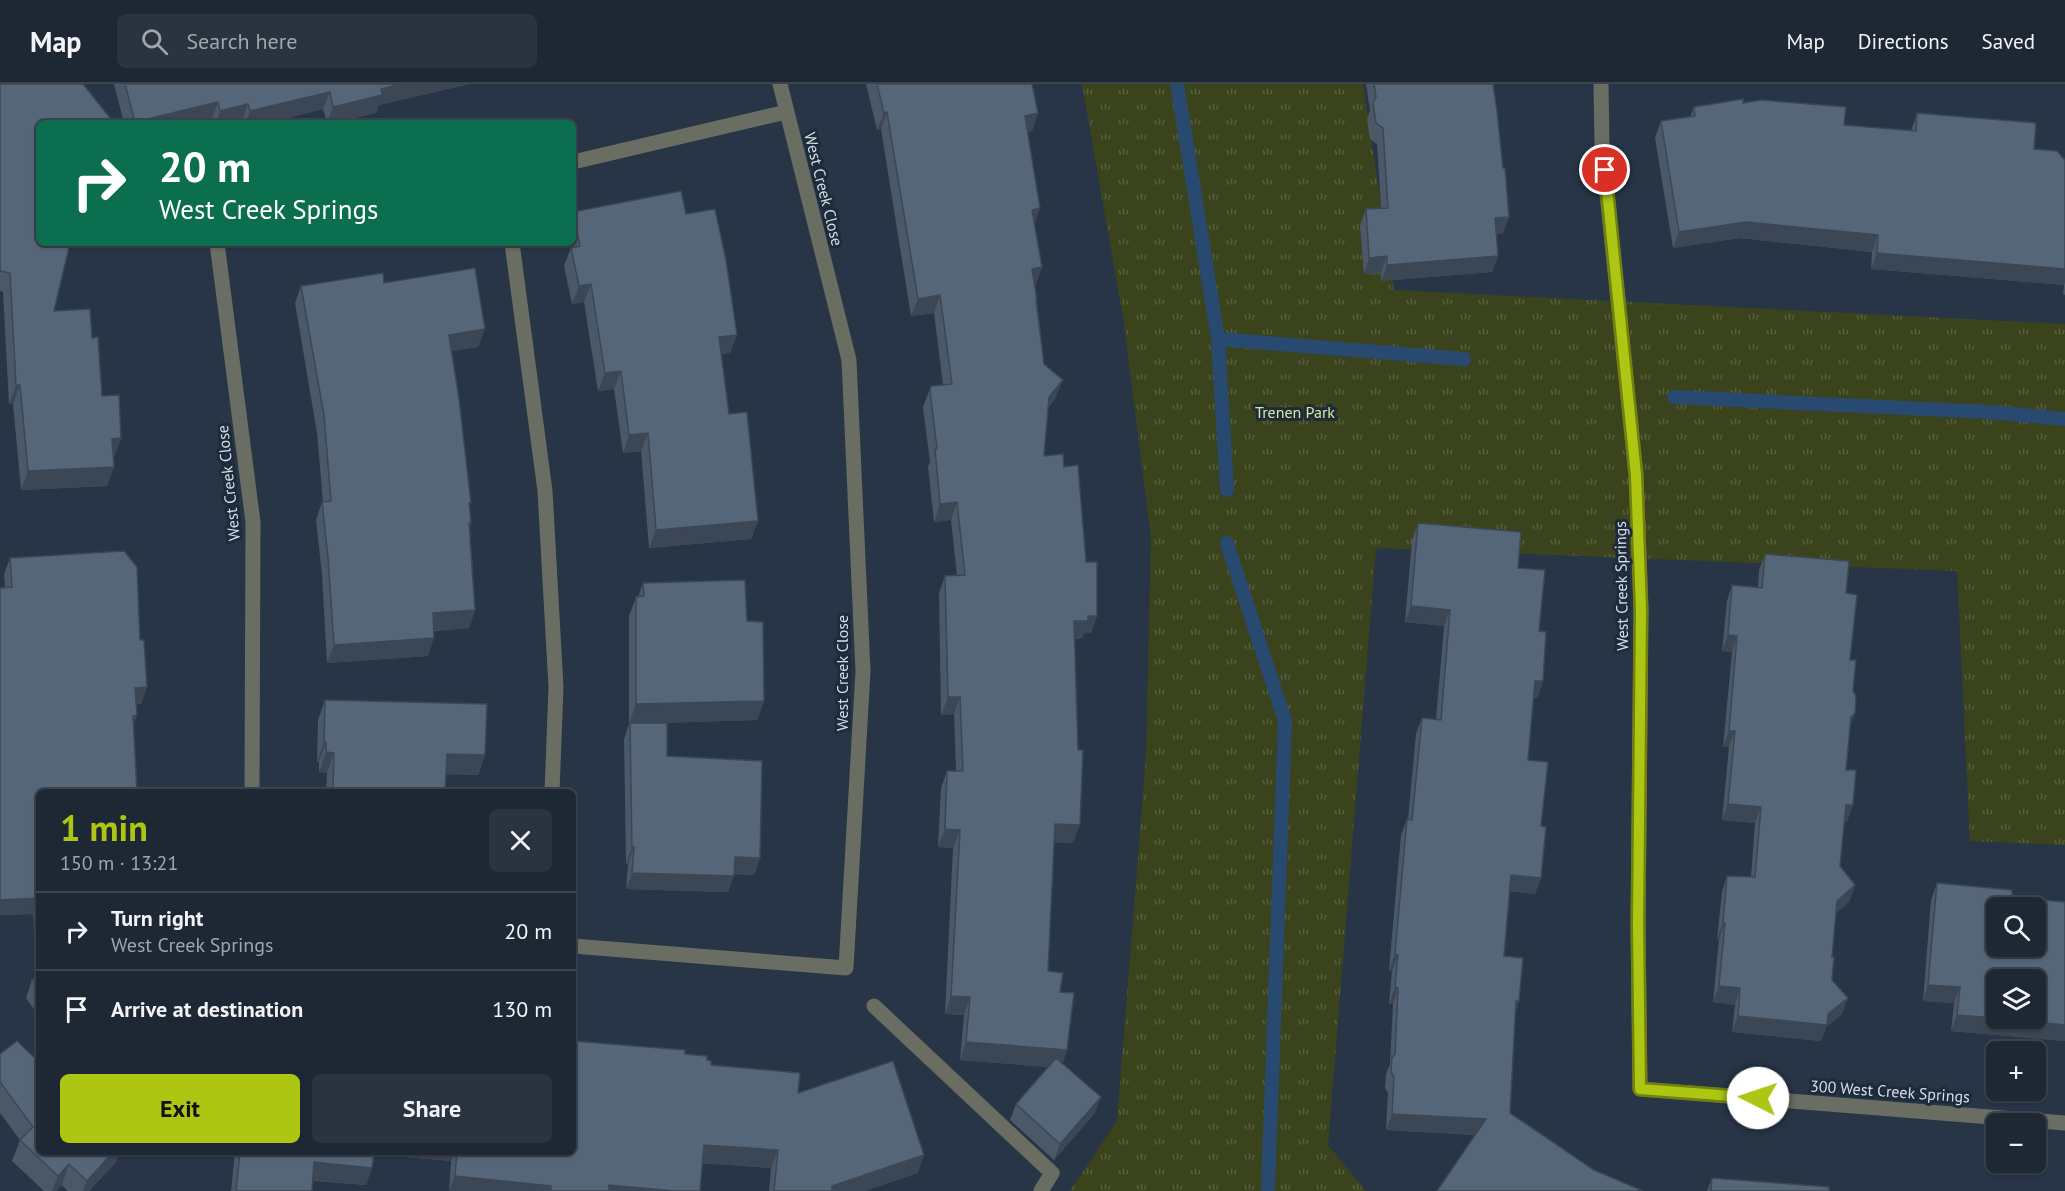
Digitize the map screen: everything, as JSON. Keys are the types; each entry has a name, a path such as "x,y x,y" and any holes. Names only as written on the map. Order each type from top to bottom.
{"street":[{"name":"West Creek Close","path":"576,946 846,968 863,671 849,360 780,84"},
{"name":"West Creek Springs","path":"1601,84 1602,146 1636,486 1641,609 1638,925 1640,1089"},
{"path":"576,161 786,112"},
{"name":"West Creek Close","path":"217,246 253,522 252,789"},
{"path":"512,246 545,491 556,687 552,789"},
{"path":"874,1006 1052,1173 1041,1191"},
{"name":"300 West Creek Springs","path":"1640,1089 2065,1123"}],"green space":[{"name":"Trenen Park","path":"1082,84 1363,84 1394,290 2065,324 2065,845 1970,841 1957,571 1376,548 1328,1145 1366,1191 1070,1191 1117,1121 1146,756 1151,537 1123,317"}],"building":[{"path":"0,84 83,84 112,120 36,120 36,246 69,246 54,311 90,309 92,338 98,337 102,396 119,395 121,438 112,439 114,467 28,471 20,385 16,385 10,273 0,271"},
{"path":"125,84 401,84 381,89 382,95 333,107 330,92 250,111 248,104 220,111 218,102 143,120 134,120"},
{"path":"877,84 1032,84 1038,113 1025,116 1040,208 1032,210 1042,267 1032,269 1044,364 1063,380 1049,397 1044,456 1063,454 1064,467 1078,465 1086,562 1097,562 1097,616 1088,616 1088,621 1074,621 1078,750 1083,750 1080,825 1055,824 1048,971 1063,973 1060,992 1074,993 1067,1050 966,1042 970,997 951,996 960,830 945,829 947,771 963,771 960,697 948,697 945,576 965,575 957,502 940,504 935,449 937,449 930,390 931,386 952,384 940,295 918,299 887,112 884,113"},
{"path":"1374,84 1493,84 1503,168 1505,168 1509,217 1495,218 1498,256 1387,265 1387,256 1369,258 1366,209 1388,208 1383,128 1376,123 1373,103 1376,97"},
{"path":"1743,99 1743,103 1761,100 1846,107 1844,125 1916,131 1917,113 2036,123 2034,149 2057,151 2065,160 2065,269 1877,253 1878,235 1746,222 1679,232 1661,121 1695,116 1694,107"},
{"path":"681,191 686,214 715,209 726,260 737,335 719,337 729,414 747,412 758,521 656,530 648,433 629,435 621,371 605,373 591,284 579,286 571,248 580,246 576,211"},
{"path":"475,268 485,329 449,335 471,503 469,503 471,522 469,523 475,610 433,613 434,638 334,645 322,502 331,501 324,415 301,286 383,273 384,283"},
{"path":"1418,523 1521,532 1518,568 1545,570 1539,631 1546,632 1543,681 1535,681 1528,760 1548,762 1541,826 1546,827 1541,878 1511,875 1504,956 1523,958 1519,1001 1516,1001 1510,1113 1594,1170 1643,1191 1437,1191 1486,1119 1392,1114 1394,1077 1391,1072 1392,1058 1395,1054 1398,988 1395,987 1398,955 1395,954 1407,819 1412,820 1422,718 1441,720 1450,610 1411,606"},
{"path":"124,551 137,567 140,640 144,640 147,687 135,688 137,715 133,716 137,789 36,789 36,898 0,900 0,588 12,587 10,558"},
{"path":"1765,554 1849,561 1846,593 1857,595 1850,660 1856,660 1853,691 1856,696 1855,713 1851,717 1846,770 1856,770 1853,805 1846,805 1840,866 1855,885 1837,901 1832,957 1834,957 1832,980 1848,998 1828,1014 1827,1025 1738,1016 1740,988 1719,986 1727,876 1755,877 1761,807 1728,804 1735,731 1729,731 1737,636 1728,635 1732,585 1762,588"},
{"path":"745,580 747,621 763,622 764,701 636,704 636,597 644,596 643,583"},
{"path":"325,700 487,704 485,755 447,754 445,789 333,789 334,753 326,752 326,742 324,742"},
{"path":"630,723 667,723 667,756 762,761 760,858 735,857 734,876 632,873 634,847 632,847"},
{"path":"1937,883 2012,890 2012,897 1986,897 1986,957 2046,957 2046,900 2065,902 2065,1025 2046,1023 2046,969 1986,969 1986,1017 1957,1015 1960,987 1928,985"},
{"path":"17,1041 36,1059 36,1155 110,1155 87,1181 69,1164 58,1176 20,1140 33,1127 0,1082 0,1054"},
{"path":"576,1041 685,1050 685,1054 707,1056 711,1065 800,1073 798,1093 893,1061 924,1155 832,1186 832,1191 774,1191 778,1150 704,1145 700,1191 609,1185 609,1191 551,1191 551,1186 455,1176 457,1155 576,1155"},
{"path":"1056,1058 1101,1097 1060,1144 1016,1104"},
{"path":"240,1155 374,1155 372,1168 314,1162 312,1191 236,1191"},
{"path":"1712,1178 1829,1187 1829,1191 1711,1191"}],"waterway":[{"path":"1177,84 1218,339 1227,490"},
{"path":"1218,339 1464,359"},
{"path":"1674,397 1989,412 2065,419"},
{"path":"1227,543 1285,721 1268,1188"}],"route":[{"path":"1605,170 1636,475 1641,609 1638,925 1640,1089 1758,1098"}]}
